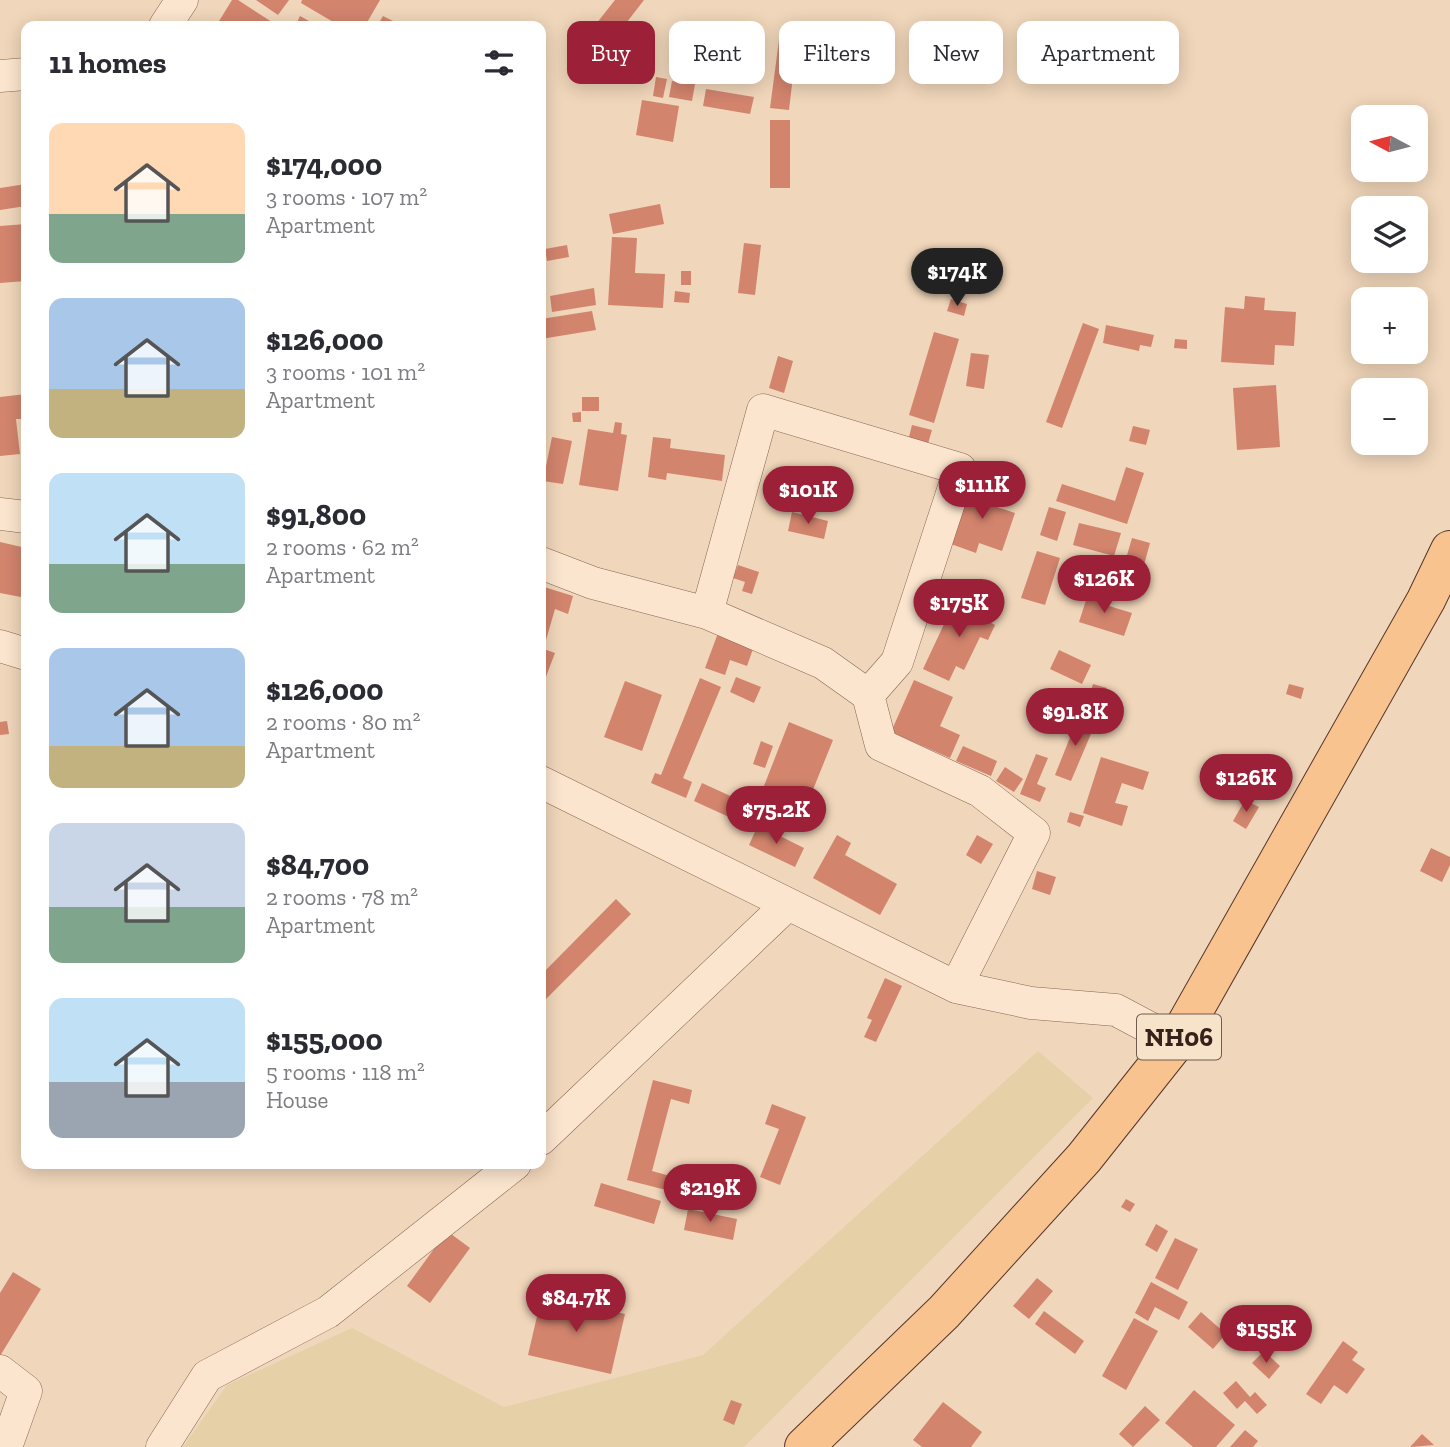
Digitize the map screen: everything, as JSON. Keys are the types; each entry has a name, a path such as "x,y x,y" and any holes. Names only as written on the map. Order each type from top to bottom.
{"main road":[{"name":"NH06","path":"804,1447 944,1312 1084,1158 1176,1042 1426,600 1450,551"}],"street":[{"path":"168,21 182,0"},
{"path":"0,76 21,74"},
{"path":"707,613 763,410 960,470 897,663 868,695"},
{"path":"0,514 21,516"},
{"path":"546,565 593,583 707,613 823,663 868,695 881,745 979,791 1034,833 956,987"},
{"path":"0,646 21,652"},
{"path":"546,784 956,987 1031,1003 1116,1010 1176,1042"},
{"path":"546,1134 787,905"},
{"path":"162,1447 207,1377 328,1312 508,1169"},
{"path":"0,1371 26,1391 6,1447"}],"shaded area":[{"path":"1038,1051 1093,1098 744,1447 183,1447 227,1385 352,1328 504,1407 703,1355"}],"building":[{"path":"232,0 238,0 270,21 219,21"},
{"path":"256,0 289,0 278,15"},
{"path":"302,0 380,0 368,21 332,21 301,3"},
{"path":"615,0 644,0 628,21 598,21"},
{"path":"383,16 393,21 380,21"},
{"path":"779,40 779,84 792,84 789,110 770,108"},
{"path":"656,77 667,79 663,98 653,96"},
{"path":"671,84 695,84 692,101 669,97"},
{"path":"706,89 754,97 750,114 703,106"},
{"path":"642,100 679,106 673,142 636,135"},
{"path":"770,120 790,120 790,188 770,188"},
{"path":"21,185 21,207 0,210 0,188"},
{"path":"660,204 664,224 613,234 609,214"},
{"path":"21,224 21,281 0,283 0,226"},
{"path":"612,237 637,238 635,273 665,274 663,308 608,305"},
{"path":"744,243 761,245 755,295 738,293"},
{"path":"567,245 569,257 547,261 546,249"},
{"path":"681,271 691,271 691,285 681,285"},
{"path":"594,288 596,305 552,312 550,296"},
{"path":"675,291 690,293 689,303 674,302"},
{"path":"1245,296 1265,298 1264,310 1296,312 1294,346 1275,345 1274,365 1221,362 1225,307 1244,309"},
{"path":"951,299 967,304 964,316 947,311"},
{"path":"592,311 596,330 546,338 546,318"},
{"path":"1083,323 1099,329 1062,428 1046,422"},
{"path":"1106,325 1154,335 1151,347 1140,345 1139,351 1103,343"},
{"path":"934,332 959,339 934,423 909,415"},
{"path":"1175,339 1187,340 1187,349 1174,348"},
{"path":"971,353 989,355 984,389 966,386"},
{"path":"778,356 793,361 784,393 769,388"},
{"path":"1276,385 1280,447 1237,450 1233,388"},
{"path":"21,395 21,419 16,419 20,454 0,456 0,397"},
{"path":"582,397 599,397 599,411 582,411"},
{"path":"581,412 581,422 573,422 572,413"},
{"path":"615,422 622,423 621,434 627,435 618,491 579,485 588,429 613,433"},
{"path":"912,425 932,430 927,447 908,441"},
{"path":"1133,426 1150,430 1146,445 1129,441"},
{"path":"552,437 572,441 563,484 546,481"},
{"path":"653,437 671,439 670,448 725,455 722,481 667,473 666,480 648,477"},
{"path":"1126,467 1144,473 1127,524 1056,501 1062,484 1115,501"},
{"path":"971,482 996,490 991,505 1015,513 1002,551 979,543 976,553 951,544"},
{"path":"1049,507 1066,512 1057,541 1040,535"},
{"path":"792,512 828,521 824,539 788,531"},
{"path":"1079,523 1121,533 1114,556 1073,545"},
{"path":"1132,538 1150,543 1135,598 1116,593"},
{"path":"0,542 21,547 21,597 0,593"},
{"path":"1037,551 1060,558 1045,605 1021,598"},
{"path":"738,565 759,572 752,594 742,591 745,582 733,578"},
{"path":"546,588 573,596 568,614 555,609 546,640"},
{"path":"1089,591 1112,598 1109,606 1132,613 1124,636 1079,622"},
{"path":"978,600 994,607 988,621 995,625 988,640 980,637 964,670 956,666 949,681 923,669 953,605 971,613"},
{"path":"718,633 754,646 747,666 730,660 725,675 705,668"},
{"path":"546,650 555,653 546,677"},
{"path":"1059,650 1091,665 1082,684 1050,669"},
{"path":"736,677 761,687 754,703 730,692"},
{"path":"700,678 721,687 683,778 692,782 686,798 651,783 655,773 661,775"},
{"path":"914,680 953,697 940,726 960,735 950,758 891,732"},
{"path":"625,681 662,695 642,751 604,737"},
{"path":"1093,684 1107,688 1099,714 1085,709"},
{"path":"1289,684 1304,688 1301,699 1286,694"},
{"path":"1079,715 1096,722 1071,781 1055,775"},
{"path":"7,721 9,734 0,735 0,722"},
{"path":"789,722 833,740 804,812 760,796"},
{"path":"761,741 773,746 765,768 753,764"},
{"path":"963,746 997,761 991,776 956,761"},
{"path":"1036,754 1048,758 1037,784 1046,788 1040,802 1020,794"},
{"path":"1101,757 1149,772 1143,790 1122,783 1115,803 1128,806 1122,826 1083,813"},
{"path":"1005,767 1023,779 1014,792 996,781"},
{"path":"702,783 750,805 742,823 694,801"},
{"path":"1245,800 1259,807 1246,829 1233,821"},
{"path":"1070,812 1084,816 1080,827 1067,822"},
{"path":"758,825 804,848 795,867 749,845"},
{"path":"837,835 851,843 845,855 897,884 880,915 813,878"},
{"path":"977,835 993,844 981,864 966,855"},
{"path":"1431,848 1450,857 1450,865 1442,882 1420,871"},
{"path":"1037,871 1056,877 1050,895 1032,889"},
{"path":"616,899 631,914 546,999 546,970"},
{"path":"885,978 902,986 876,1042 864,1037 872,1020 867,1018"},
{"path":"653,1080 692,1090 689,1104 671,1099 652,1171 728,1192 725,1205 627,1180"},
{"path":"772,1104 806,1117 780,1185 760,1177 779,1129 765,1124"},
{"path":"601,1183 661,1201 654,1224 594,1206"},
{"path":"1126,1199 1135,1204 1130,1212 1121,1207"},
{"path":"688,1209 737,1219 733,1240 684,1230"},
{"path":"1156,1224 1168,1231 1157,1252 1145,1245"},
{"path":"447,1231 470,1248 430,1303 407,1286"},
{"path":"1175,1238 1198,1249 1178,1290 1155,1278"},
{"path":"13,1272 41,1289 0,1356 0,1293"},
{"path":"1037,1278 1053,1291 1029,1319 1013,1306"},
{"path":"1151,1282 1188,1302 1179,1320 1155,1307 1148,1321 1135,1313"},
{"path":"542,1295 625,1314 611,1374 528,1355"},
{"path":"1044,1311 1084,1341 1075,1354 1035,1324"},
{"path":"1201,1312 1226,1334 1213,1349 1188,1327"},
{"path":"1134,1318 1158,1331 1126,1390 1102,1376"},
{"path":"1343,1341 1358,1352 1352,1360 1365,1369 1347,1394 1334,1385 1321,1404 1306,1394"},
{"path":"1264,1351 1280,1366 1269,1379 1252,1363"},
{"path":"1236,1381 1250,1397 1255,1392 1267,1405 1257,1414 1245,1401 1237,1409 1223,1393"},
{"path":"1194,1390 1235,1425 1216,1447 1193,1447 1165,1423"},
{"path":"731,1400 742,1404 734,1425 723,1420"},
{"path":"943,1402 982,1432 971,1447 922,1447 913,1440"},
{"path":"1145,1406 1160,1420 1133,1447 1119,1434"},
{"path":"1245,1430 1258,1441 1253,1447 1230,1447"},
{"path":"1422,1434 1434,1445 1410,1447"}]}
